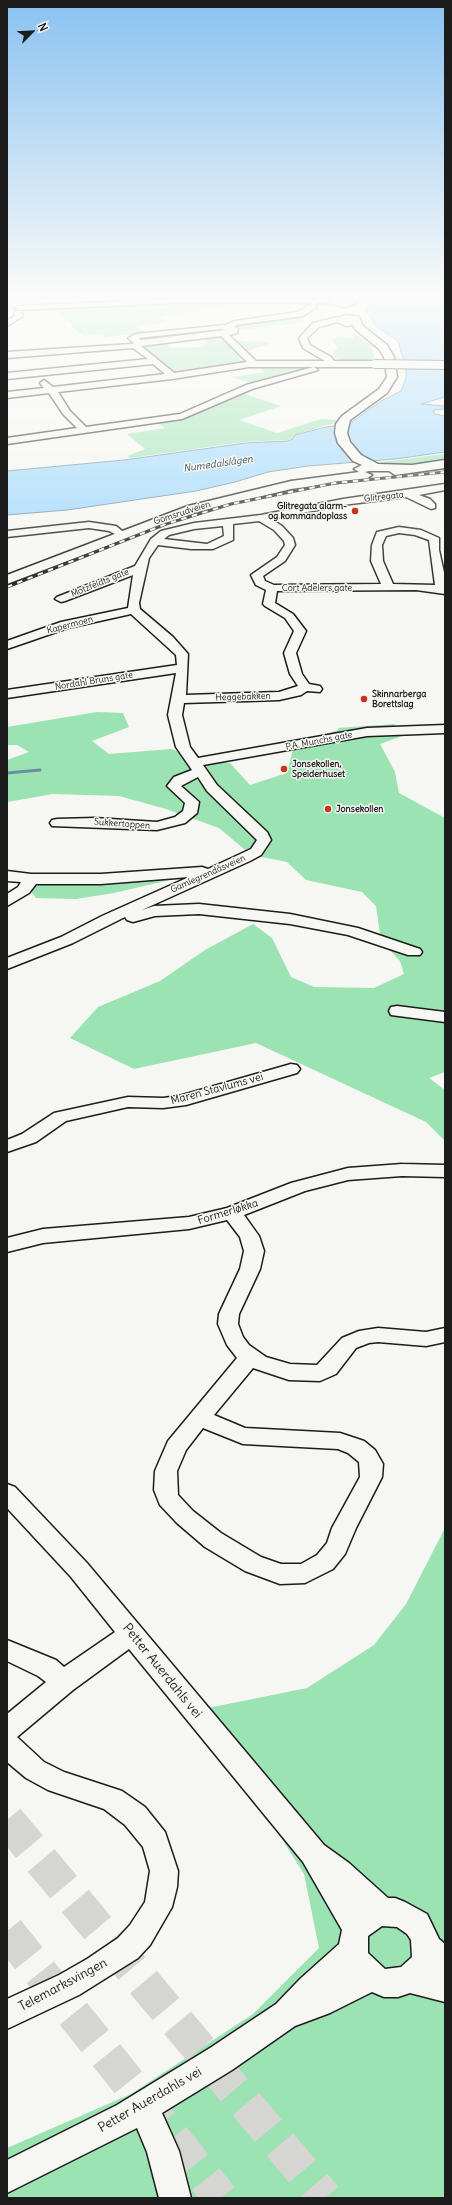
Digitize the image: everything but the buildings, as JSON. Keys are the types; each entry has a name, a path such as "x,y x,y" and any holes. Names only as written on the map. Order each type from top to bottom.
{"main road":[{"path":"367,468 347,447 341,436 344,421 356,409 368,401"},
{"name":"Gomsrudveien","path":"7,574 115,532 238,497 367,468 409,468 445,464"},
{"name":"Gomsrudveien","path":"7,580 115,532"}],"street":[{"path":"59,401 66,412 84,430"},
{"path":"7,441 182,416 216,401"},
{"name":"Glitregata","path":"155,541 165,534 201,525 261,518 343,502 408,494 445,487"},
{"path":"408,494 426,501 431,506"},
{"name":"Cort Adelers gate","path":"261,518 278,528 289,540 290,545 281,558 257,575 256,578 260,583 272,588 388,588 442,590"},
{"path":"134,610 133,603 140,568 144,558 155,541 209,547 228,538 228,522"},
{"path":"7,534 82,526 115,532"},
{"path":"417,532 434,527"},
{"path":"388,588 376,556 381,534 391,530 417,532 434,538 434,550 442,590"},
{"name":"Motzfeldts gate","path":"61,599 140,568"},
{"name":"Heggebakken","path":"178,699 279,696 311,688 296,674 290,654 300,631 289,616 269,604 272,588"},
{"name":"Kapermoen","path":"7,645 65,625 134,610"},
{"name":"Gamlegrendåsveien","path":"7,964 68,940 108,919 256,852 264,840 262,835 222,799 183,747 175,715 183,661 182,654 134,610"},
{"name":"Nordahl Bruns gate","path":"7,694 182,668"},
{"name":"P.A. Munchs gate","path":"197,767 367,732 445,729"},
{"name":"Sukkertoppen","path":"57,824 95,822 157,826 180,820 190,813 192,802 174,786 175,783 197,767"},
{"path":"7,876 31,878 101,879 214,871"},
{"path":"7,901 24,890 31,878"},
{"name":"Gamlegrendåsveien","path":"108,919 118,923 154,911 177,908 232,912 325,925 414,952"},
{"path":"397,1011 445,1016"},
{"name":"Maren Stavlums vei","path":"7,1146 29,1138 60,1117 73,1113 128,1102 163,1103 180,1101 291,1069"},
{"name":"Formerløkka","path":"7,1245 43,1236 189,1224 232,1213 298,1187 348,1174 386,1171 445,1171"},
{"path":"232,1213 249,1236 254,1251 250,1269 238,1293 229,1319 230,1331 234,1340 250,1357 277,1369 315,1373 328,1369 349,1343 366,1336 378,1335 426,1339 445,1335"},
{"path":"199,1418 243,1436 340,1441 356,1447 367,1456 372,1464 371,1477 344,1528 337,1547 325,1562 306,1573 291,1574 268,1570 226,1548 174,1506 165,1490 166,1471 176,1448 199,1418 250,1357"},
{"name":"Petter Auerdahls vei","path":"7,1493 41,1528 132,1634 313,1853 355,1940 287,2014 144,2107 7,2177"},
{"path":"7,1730 64,1682 100,1655 132,1634"},
{"path":"7,1650 47,1668 64,1682"},
{"name":"Telemarksvingen","path":"7,1745 35,1770 57,1782 112,1800 135,1816 154,1841 164,1871 163,1888 158,1907 140,1935 128,1948 97,1969 69,1985 7,2014"},
{"name":"Petter Auerdahls vei","path":"313,1853 339,1872 382,1912"},
{"path":"382,1912 395,1912 407,1917 417,1924 436,1954 426,1960 420,1971 410,1979 398,1984 371,1978 356,1961 355,1940 363,1921 382,1912"},
{"name":"Petter Auerdahls vei","path":"287,2014 320,2003 371,1978"},
{"path":"410,1979 445,1988"},
{"path":"144,2107 163,2151 174,2198"}],"green space":[{"path":"224,401 266,401 281,406 239,420 277,433 321,419 337,420 337,422 295,435 292,439 288,440 244,442 130,458 127,456 145,449 127,434 165,428 157,422 187,417"},
{"path":"445,454 445,462 415,465 378,465 374,463"},
{"path":"97,712 123,713 129,727 92,741 109,754 171,749 206,761 230,763 250,785 287,773 294,745 338,730 338,728 394,724 405,735 380,744 395,772 399,793 445,818 445,1072 429,1078 445,1090 445,1141 426,1122 256,1043 134,1069 70,1038 98,1007 160,981 205,950 253,924 272,938 291,977 314,987 374,988 404,974 400,961 381,941 376,906 362,892 306,880 287,862 251,855 219,828 166,809 119,796 53,794 7,802 7,760 29,752 17,745 7,745 7,727"},
{"path":"174,879 114,893 76,899 36,898 30,890 41,884"},
{"path":"445,1528 445,2198 7,2198 7,2148 131,2094 253,2014 319,1948 304,1874 241,1774 188,1712 307,1688 374,1645 406,1604"}],"water":[{"name":"Numedalslågen","path":"381,401 432,401 421,404 445,406 445,409 433,411 435,414 445,416 445,452 395,459 308,466 268,472 235,482 196,491 67,510 7,515 7,471 124,460 246,443 288,441 293,439 295,435 326,427 349,424"}],"waterway":[{"path":"7,773 40,770"}],"tunnel":[{"path":"7,1820 325,2198"},
{"path":"7,1931 221,2198"}],"railway":[{"path":"7,587 166,524 231,504 335,483 445,472"}],"place":[{"name":"Glitregata alarm- og kommandoplass","path":"355,511"},
{"name":"Skinnarberga Borettslag","path":"364,699"},
{"name":"Jonsekollen, Speiderhuset","path":"284,769"},
{"name":"Jonsekollen","path":"328,809"}]}
